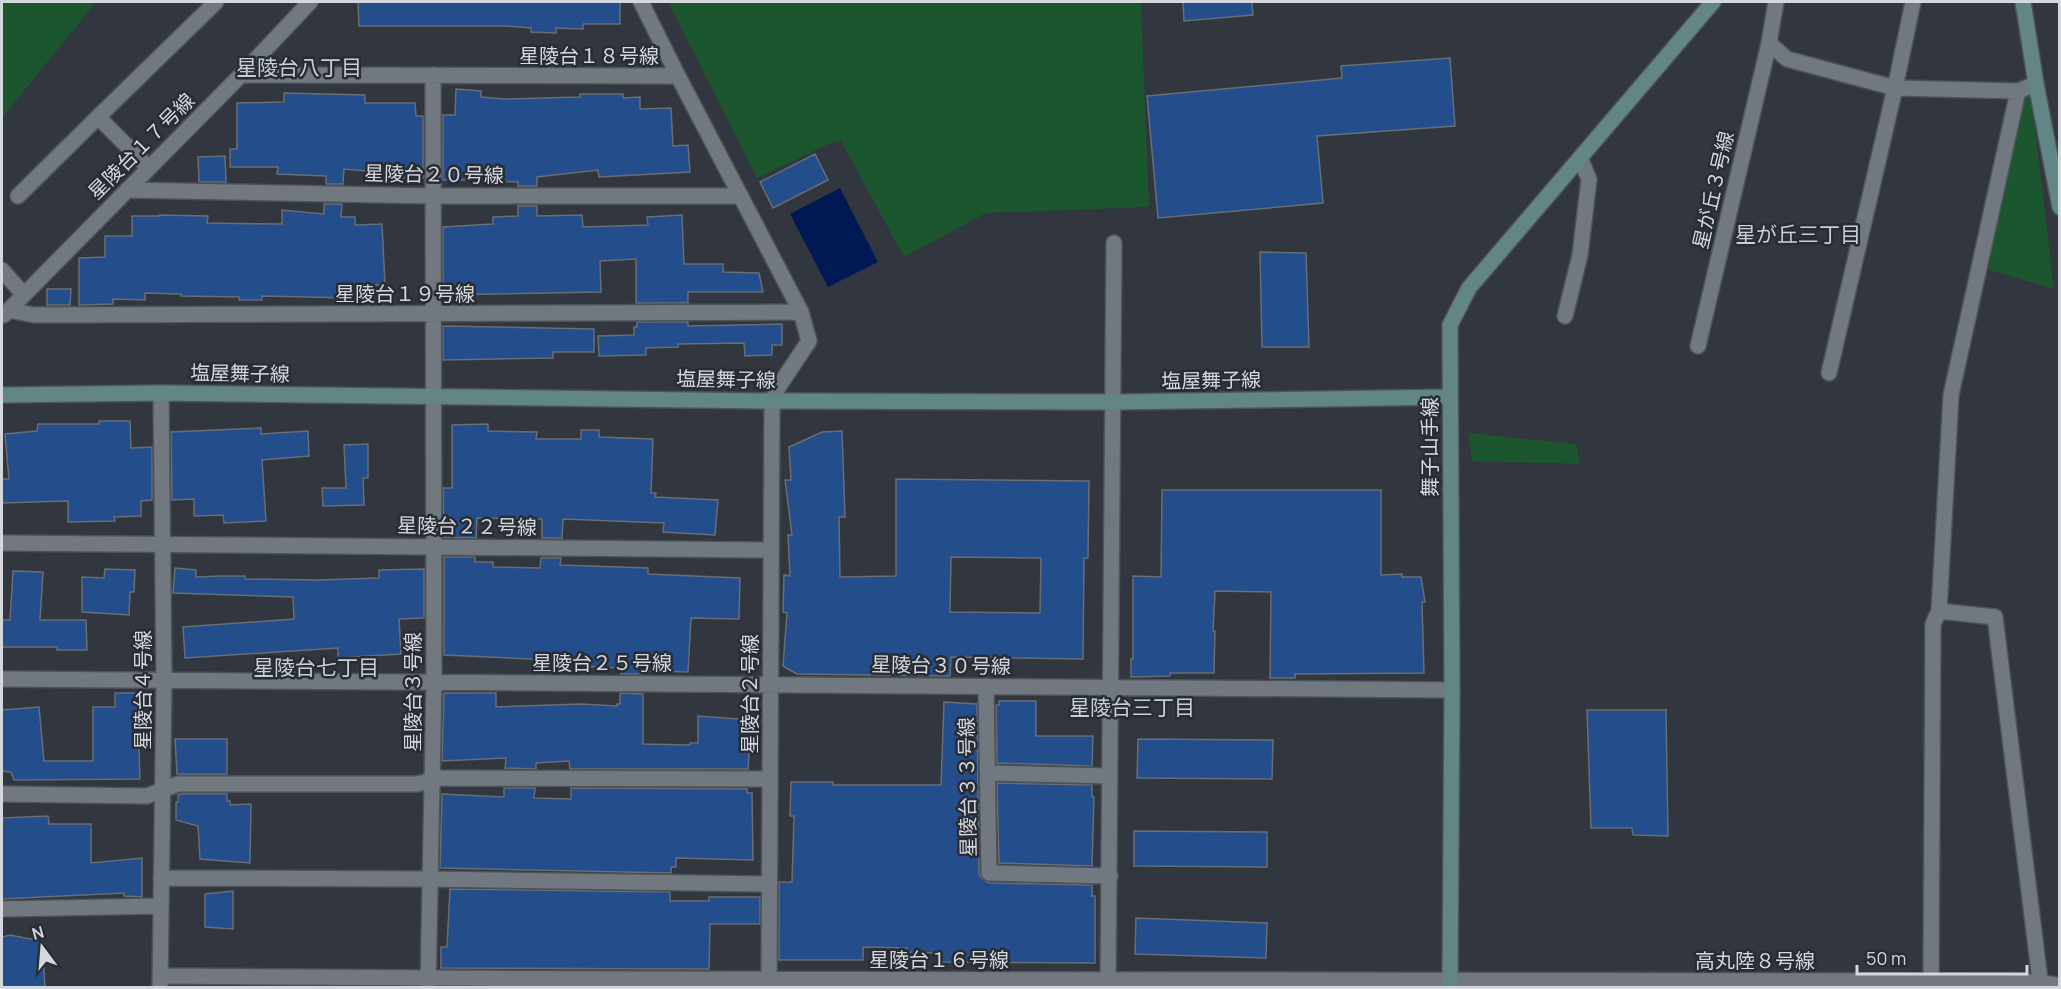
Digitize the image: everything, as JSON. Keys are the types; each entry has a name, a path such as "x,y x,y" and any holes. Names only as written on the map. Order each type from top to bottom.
{"street":[{"path":"18,196 216,2"},
{"name":"星陵台１７号線","path":"5,314 310,2"},
{"path":"641,2 678,76"},
{"name":"舞子山手線","path":"1450,984 1452,690 1450,325 1469,288 1713,2"},
{"name":"星が丘３号線","path":"1698,346 1769,43 1776,2"},
{"path":"1828,373 1913,2"},
{"path":"2023,2 2060,207"},
{"path":"1769,43 1787,59 1895,88 2018,91 2036,84"},
{"name":"星陵台１８号線","path":"241,75 678,76 801,312 809,342 779,386 772,401"},
{"name":"星陵台３号線","path":"428,983 434,682 433,75"},
{"path":"1930,981 1933,624 1939,611 1951,395 2018,91"},
{"path":"98,117 148,167"},
{"path":"1565,316 1580,255 1589,179 1580,158"},
{"name":"星陵台２０号線","path":"127,190 433,196 741,196"},
{"path":"1108,984 1114,243"},
{"path":"2,270 24,295"},
{"name":"星陵台１９号線","path":"5,314 801,312"},
{"name":"塩屋舞子線","path":"2,395 161,393 433,398 1114,402 1450,397"},
{"name":"星陵台４号線","path":"161,393 164,680 161,982"},
{"name":"星陵台２号線","path":"769,983 772,401"},
{"name":"星陵台２２号線","path":"2,543 770,550"},
{"path":"1939,611 1995,616 2041,985"},
{"name":"星陵台２５号線","path":"2,679 770,683"},
{"name":"星陵台３０号線","path":"770,683 1452,690"},
{"name":"星陵台３３号線","path":"986,686 989,873 1110,876"},
{"path":"988,773 1110,776"},
{"path":"2,794 147,796 178,784 417,784 441,778 770,779"},
{"path":"161,878 770,884"},
{"path":"2,909 161,906"},
{"name":"高丸陸８号線","path":"1450,984 1812,984 1930,981 1952,985 2060,986"},
{"name":"星陵台１６号線","path":"161,982 1450,984"}],"green space":[{"path":"2,2 96,2 2,118"},
{"path":"668,2 1141,2 1149,207 986,213 904,257 841,141 831,143 757,178"},
{"path":"2031,93 2054,289 1986,269 2023,96"},
{"path":"1468,433 1576,444 1580,464 1472,461"}],"shaded area":[{"path":"840,188 878,262 828,287 790,214"}],"building":[{"path":"358,2 620,2 620,24 583,24 583,29 556,28 556,33 531,32 531,28 505,26 359,26"},
{"path":"1183,2 1252,2 1253,15 1184,21"},
{"path":"1450,58 1455,126 1317,136 1323,203 1158,218 1147,96 1342,78 1341,66"},
{"path":"456,89 481,91 481,97 504,99 580,97 580,94 623,94 623,98 640,97 640,109 671,108 673,146 688,145 690,172 599,177 598,170 537,177 537,186 518,186 518,182 490,180 443,180 443,115 455,115"},
{"path":"284,93 365,95 365,103 415,103 416,116 423,116 423,178 378,179 378,172 344,169 343,184 326,184 326,176 277,174 278,167 230,167 230,149 237,149 237,103 284,102"},
{"path":"815,154 828,180 773,208 760,182"},
{"path":"225,156 226,182 199,182 198,157"},
{"path":"324,204 342,204 341,217 355,217 355,225 382,224 385,285 352,285 352,298 262,296 262,300 239,300 239,297 145,293 145,300 113,299 113,304 79,305 79,258 105,257 105,236 132,236 132,216 208,216 207,223 282,224 282,210 324,214"},
{"path":"518,206 537,206 537,216 582,215 583,227 648,225 647,217 682,215 684,264 723,264 723,272 759,273 763,292 688,292 688,303 636,303 636,259 600,261 601,292 443,295 443,227 493,224 493,217 518,216"},
{"path":"1260,252 1306,253 1309,347 1262,347"},
{"path":"47,289 71,289 70,305 47,305"},
{"path":"637,322 688,322 688,326 782,324 782,345 772,345 772,355 745,356 744,343 678,344 678,347 646,348 646,355 599,356 598,336 634,335"},
{"path":"443,326 594,329 594,352 553,352 553,358 443,360"},
{"path":"99,421 130,421 131,448 152,447 152,500 141,501 141,516 114,517 115,521 68,522 68,501 2,503 2,479 9,479 5,434 37,431 38,424 99,424"},
{"path":"488,424 488,431 537,432 536,439 581,439 581,430 599,430 599,437 653,439 651,493 656,493 655,497 718,500 715,535 663,532 664,523 563,519 562,538 542,538 542,519 477,518 476,538 444,537 443,488 452,488 452,425"},
{"path":"261,428 261,434 308,431 309,456 262,460 266,521 224,523 223,515 194,516 194,499 172,500 171,432"},
{"path":"842,431 845,517 839,517 840,577 896,576 896,479 1089,481 1088,558 1084,558 1083,659 951,657 950,676 797,674 783,666 787,613 783,612 784,575 790,576 788,535 792,535 785,480 791,480 789,447 822,432","holes":["951,557 1041,558 1040,613 950,612"]},
{"path":"368,444 368,478 363,478 364,505 323,506 322,488 346,488 344,445"},
{"path":"1162,490 1381,490 1381,575 1402,574 1402,577 1421,577 1425,602 1422,602 1424,673 1295,674 1295,678 1270,678 1271,592 1215,591 1214,673 1170,673 1170,676 1131,677 1133,576 1161,577"},
{"path":"444,557 475,557 475,562 493,562 493,567 540,568 541,558 561,558 560,565 648,568 648,574 740,578 739,619 691,618 688,672 655,671 642,672 642,674 621,674 621,668 574,666 574,661 444,655"},
{"path":"175,568 196,570 196,577 245,576 245,579 318,580 379,578 379,570 424,569 424,618 399,619 401,654 338,658 338,648 185,658 183,627 294,619 293,597 173,593"},
{"path":"105,569 135,570 134,592 130,592 129,615 82,612 82,577 104,578"},
{"path":"13,571 43,572 40,620 86,620 87,650 57,650 57,647 2,647 2,620 10,620"},
{"path":"115,693 137,693 140,779 14,780 11,772 2,771 2,710 39,707 44,761 93,761 93,707 115,707"},
{"path":"444,693 496,693 496,707 581,704 617,706 620,704 620,693 643,694 643,744 690,745 690,743 698,743 698,716 751,720 748,769 570,769 569,761 536,763 536,769 505,768 506,758 442,761"},
{"path":"999,701 1036,701 1036,736 1093,736 1092,766 997,763 996,705 999,705"},
{"path":"944,702 977,704 979,873 981,878 989,883 1092,885 1092,896 1095,896 1095,963 939,962 939,953 907,952 907,948 863,947 863,960 779,960 779,882 792,882 794,816 790,816 791,782 833,782 833,785 941,785"},
{"path":"1587,710 1666,710 1668,836 1633,835 1632,828 1591,828"},
{"path":"175,739 227,739 227,774 177,774"},
{"path":"1138,739 1273,740 1272,779 1137,778"},
{"path":"997,783 1092,785 1092,797 1094,797 1092,866 999,863"},
{"path":"504,788 535,788 534,798 571,799 571,788 747,789 747,793 752,793 753,860 676,858 676,867 671,867 671,873 440,868 442,794 504,797"},
{"path":"180,794 227,794 227,801 230,801 230,805 251,804 250,863 200,859 198,826 176,820 176,802"},
{"path":"48,816 49,824 91,824 91,863 142,858 142,897 124,896 124,893 2,899 2,818"},
{"path":"1134,831 1267,832 1267,867 1134,866"},
{"path":"450,889 670,892 670,901 709,901 709,897 760,897 760,924 710,924 709,969 441,968 441,947 447,947"},
{"path":"233,891 233,929 205,927 205,894"},
{"path":"1136,918 1267,923 1266,958 1135,954"},
{"path":"10,935 30,939 42,937 45,987 2,987 2,937"}],"district":[{"name":"星陵台八丁目","path":"299,67"},
{"name":"星が丘三丁目","path":"1798,234"},
{"name":"星陵台七丁目","path":"316,667"},
{"name":"星陵台三丁目","path":"1132,707"}]}
